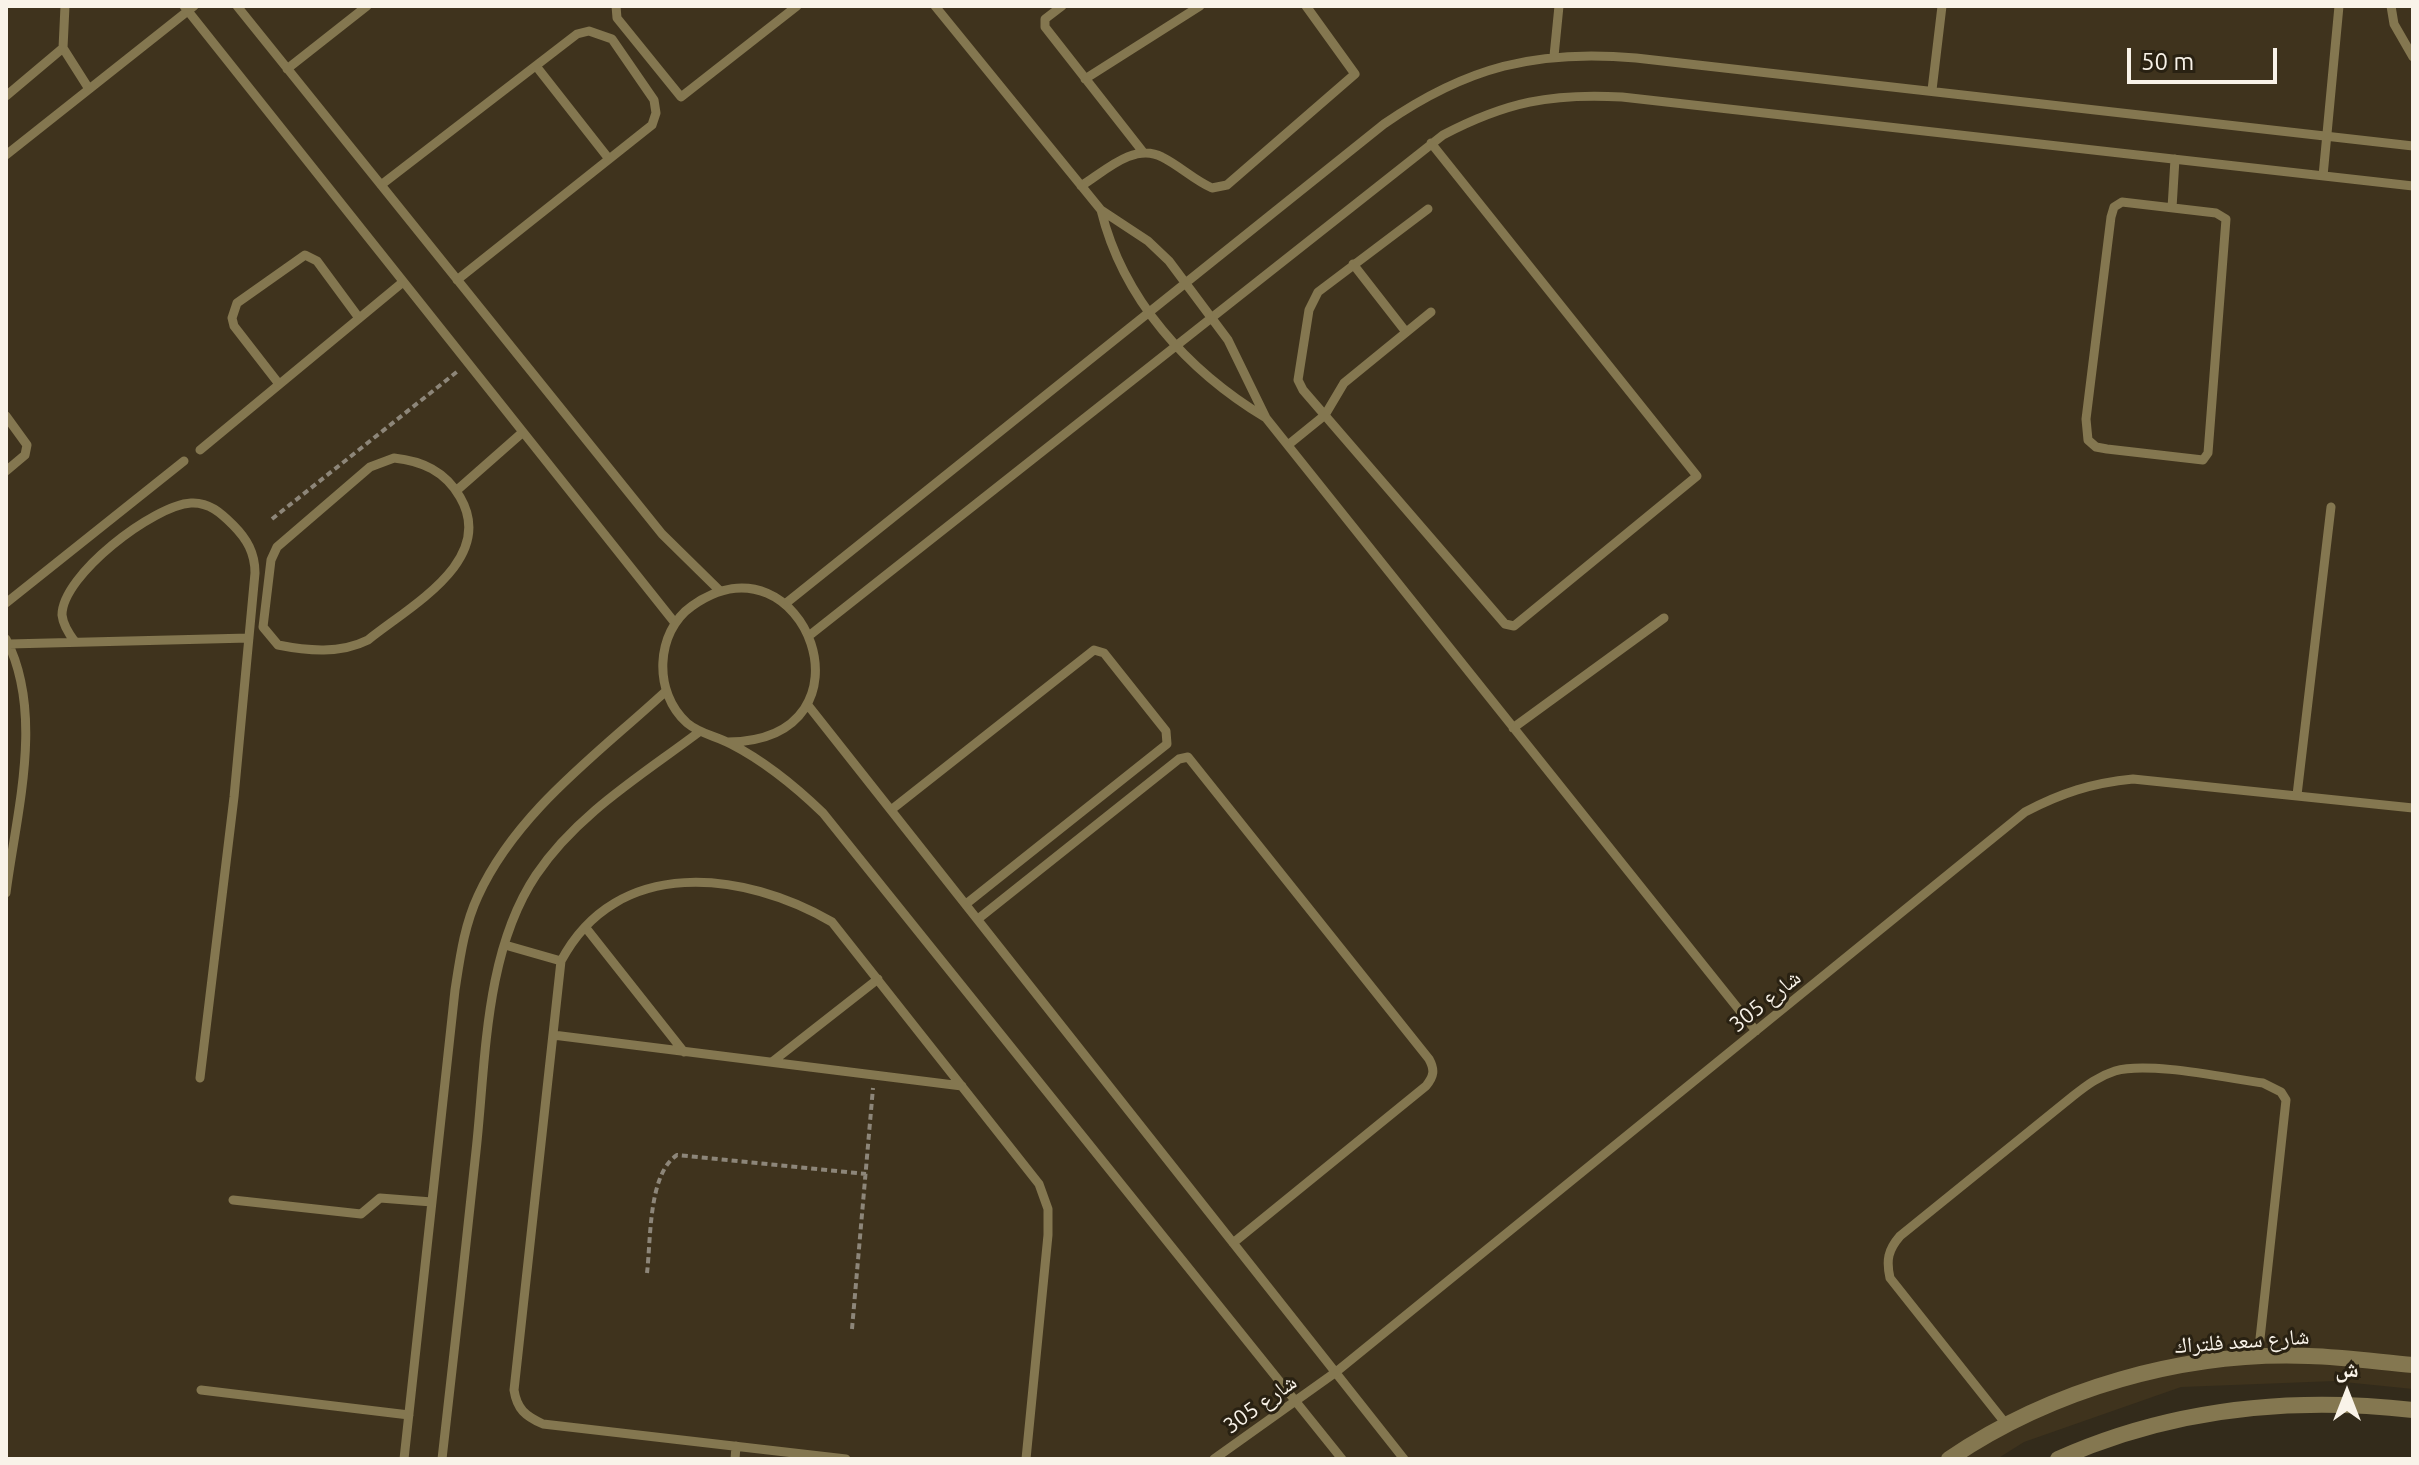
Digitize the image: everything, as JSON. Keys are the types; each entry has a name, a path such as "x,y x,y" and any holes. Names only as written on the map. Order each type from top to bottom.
{"street":[{"name":"شارع سعد فلتراك","path":"1949,1459 2006,1424 2093,1388 2181,1365 2258,1357 2308,1356 2413,1365"},
{"path":"2058,1459 2095,1443 2163,1421 2232,1408 2303,1403 2413,1410"}],"lane":[{"path":"65,6 63,48 89,89"},
{"path":"237,6 662,534 720,591"},
{"path":"287,69 367,6"},
{"path":"616,6 617,18 681,97 797,6"},
{"path":"935,6 1101,210 1148,241 1169,261 1212,316 1243,365 1266,418 1756,1031"},
{"path":"1062,6 1045,19 1045,27 1143,152"},
{"path":"1085,79 1200,6"},
{"path":"1081,186 1126,158 1143,152 1162,157 1205,185 1220,188 1355,74 1306,6"},
{"path":"1554,56 1559,6"},
{"path":"1932,90 1942,6"},
{"path":"2323,176 2339,6"},
{"path":"2391,6 2394,24 2413,57"},
{"path":"6,155 188,8 675,623"},
{"path":"381,185 577,34 589,31 612,39 654,100 656,113 652,125 457,280"},
{"path":"6,96 63,48"},
{"path":"785,604 1384,124 1421,98 1461,78 1503,64 1554,56 1621,56 2413,146"},
{"path":"536,66 609,159"},
{"path":"810,635 1431,143 1484,113 1529,100 1575,94 2413,186"},
{"path":"1428,209 1353,264 1313,299 1298,363 1298,380 1303,390 1505,624 1514,626 1696,479 1694,470 1431,143"},
{"path":"2172,208 2175,159"},
{"path":"2122,202 2172,208 2222,215 2228,226 2208,453 2203,460 2096,447 2088,440 2085,429 2114,207 2122,202"},
{"path":"1101,210 1118,264 1175,346 1218,386 1266,418"},
{"path":"279,384 234,326 232,318 237,303 305,255 317,261 359,318"},
{"path":"1353,264 1406,332"},
{"path":"200,450 403,282"},
{"path":"1288,445 1325,415 1344,383 1431,312"},
{"path":"6,416 27,445 25,455 6,471"},
{"path":"456,491 523,432"},
{"path":"394,458 420,461 456,491 468,510 470,530 457,566 368,640 355,646 328,650 278,645 268,638 263,627 271,560 277,547 370,467 394,458"},
{"path":"6,603 184,461"},
{"path":"75,642 66,629 62,614 67,597 87,569 115,543 146,522 179,505 194,503 221,513 243,535 255,559 249,638 234,797 200,1078"},
{"path":"2297,795 2331,507"},
{"path":"728,742 752,742 774,735 793,722 807,704 817,670 810,635 785,604 765,593 743,589 720,591 702,598 675,623 665,645 662,668 666,691 685,721 699,732 728,742 779,774 823,813 1342,1459"},
{"path":"1513,728 1664,618"},
{"path":"6,893 11,818 24,749 25,709 19,674 7,642 249,638"},
{"path":"891,810 1094,650 1104,653 1166,731 1167,744 966,904"},
{"path":"404,1459 455,990 462,943 477,898 500,855 529,817 666,691"},
{"path":"807,704 1404,1459"},
{"path":"442,1459 493,999 514,915 535,877 561,842 593,812 699,732"},
{"path":"978,919 1179,759 1188,757 1429,1059 1434,1068 1426,1086 1233,1243"},
{"name":"شارع 305","path":"1214,1459 1336,1372 2025,812 2059,794 2095,783 2133,779 2413,808"},
{"path":"846,1459 543,1424 527,1417 517,1405 514,1390 561,961 571,943 603,912 632,895 663,884 696,881 731,883 798,902 832,922 1039,1184 1048,1209 1026,1459"},
{"path":"586,928 684,1052"},
{"path":"505,945 561,961"},
{"path":"772,1062 878,979"},
{"path":"553,1035 962,1086"},
{"path":"2006,1424 1890,1278 1887,1263 1890,1248 1900,1236 2073,1096 2094,1080 2118,1070 2144,1067 2263,1083 2281,1092 2286,1100 2258,1357"},
{"path":"233,1200 361,1214 380,1198 432,1202"},
{"path":"201,1390 409,1415"},
{"path":"735,1459 736,1446"}],"path":[{"path":"272,519 468,363"},
{"path":"852,1329 874,1075"},
{"path":"647,1273 658,1179 665,1163 677,1155 866,1174"}],"shaded area":[{"path":"6,6 2413,6 2413,1389 2334,1381 2181,1387 2024,1442 1997,1459 6,1459"}]}
